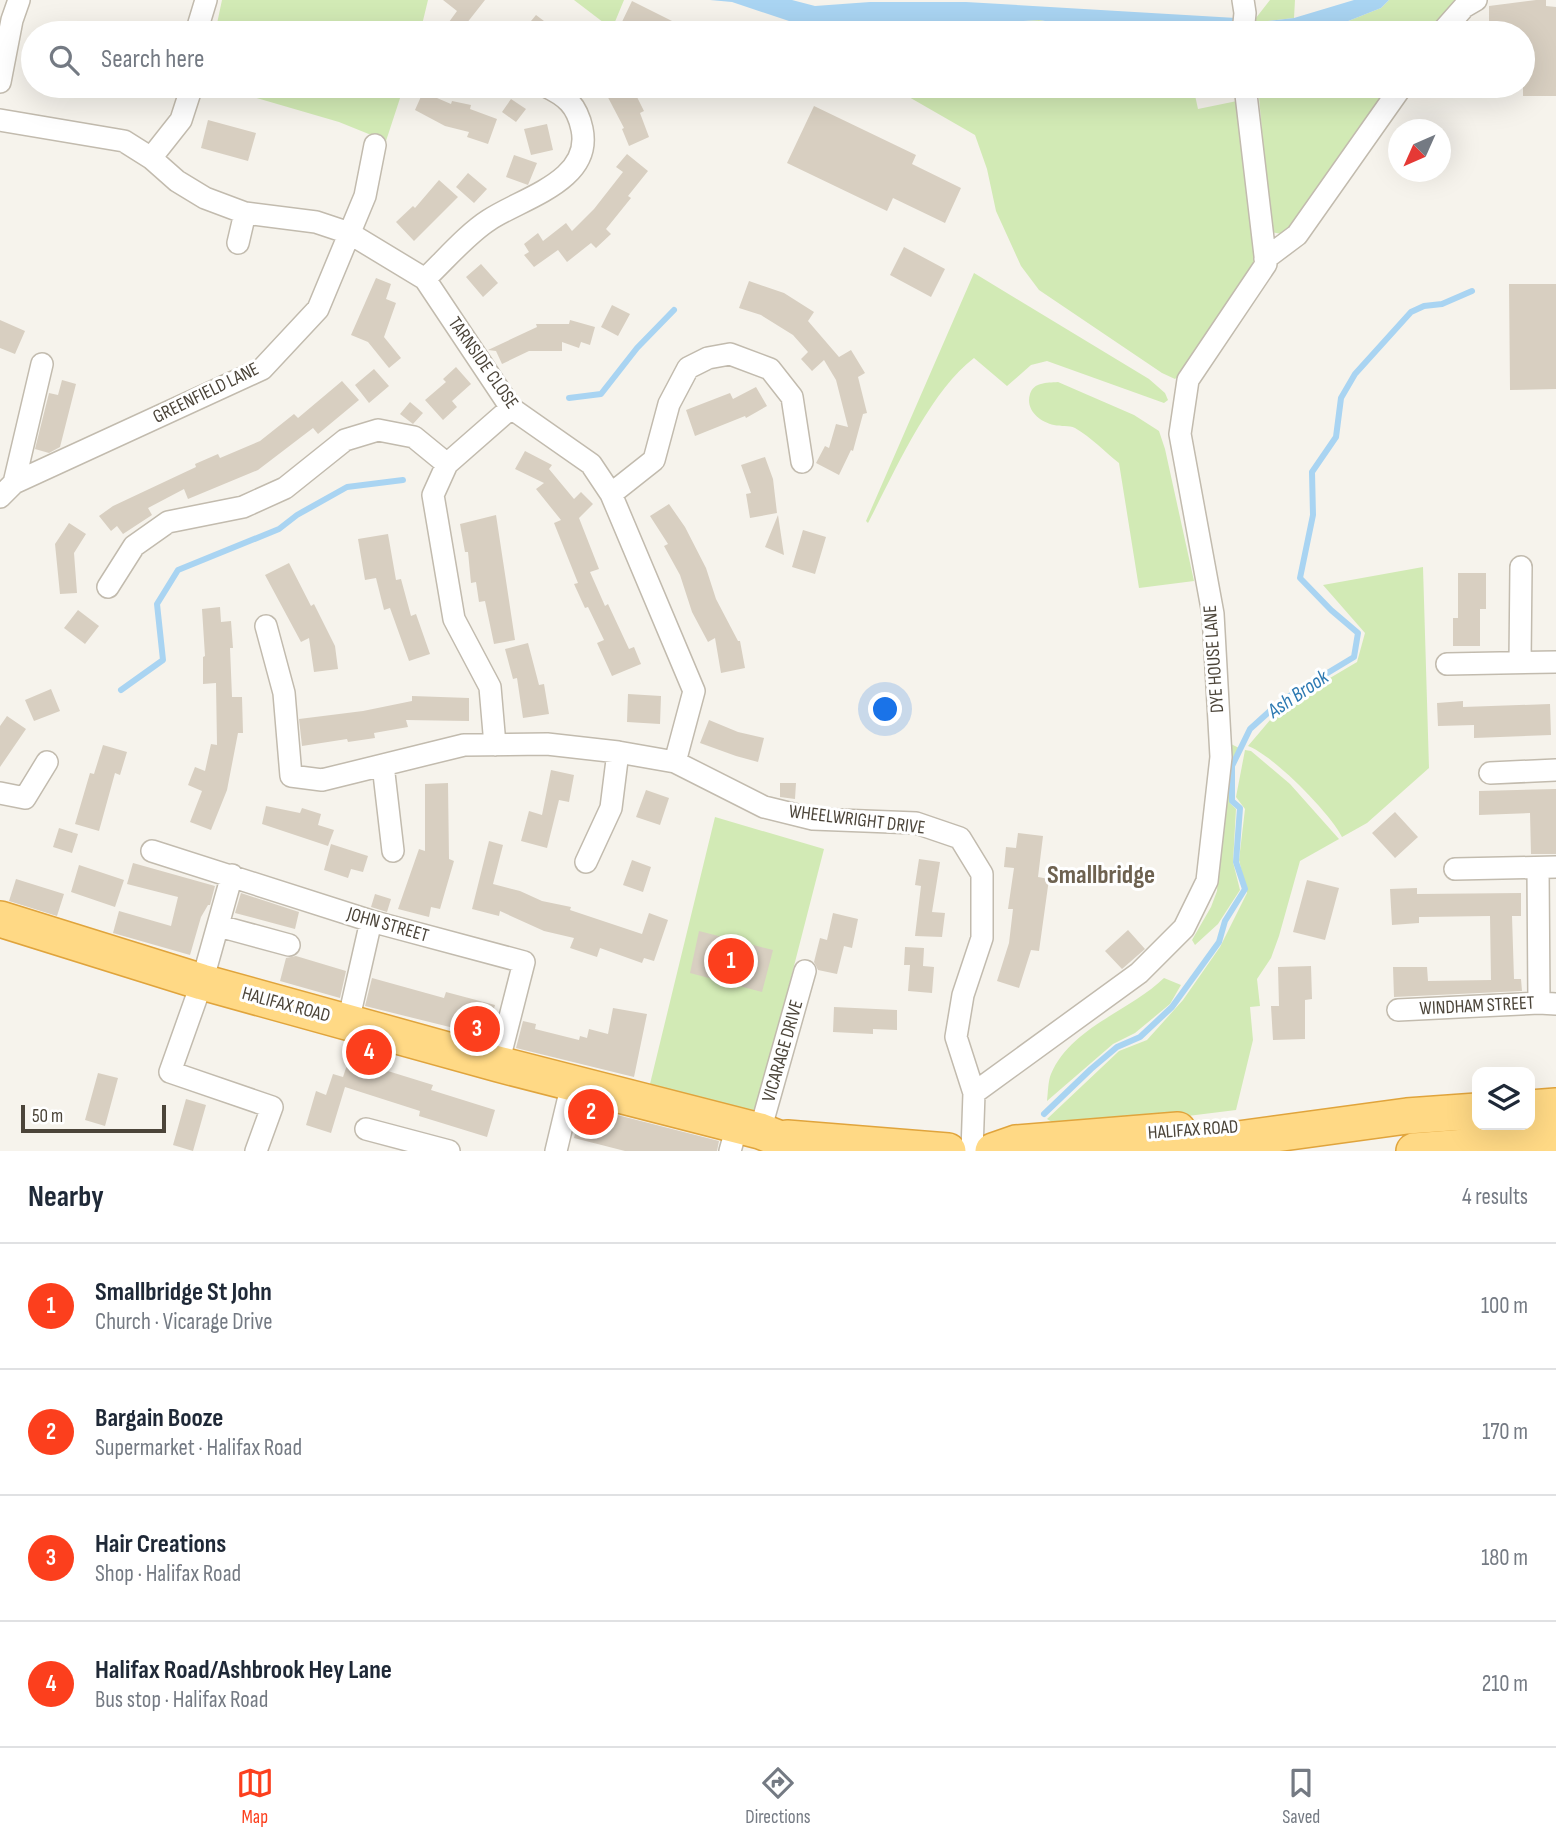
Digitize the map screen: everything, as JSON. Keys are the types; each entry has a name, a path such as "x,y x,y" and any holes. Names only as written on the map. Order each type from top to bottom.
{"highway":[{"name":"HALIFAX ROAD","path":"0,919 202,982 811,1151"},
{"path":"1535,1108 1556,1106"},
{"name":"HALIFAX ROAD","path":"993,1151 1016,1143 1251,1126 1278,1133 1407,1116 1472,1111"},
{"path":"1150,1151 1278,1133"},
{"name":"HALIFAX ROAD","path":"751,1136 948,1151"},
{"path":"1414,1151 1556,1140"}],"street":[{"path":"0,82 12,20 19,0"},
{"path":"200,21 206,0"},
{"path":"1452,21 1464,7 1476,0"},
{"path":"151,159 181,120 188,98"},
{"path":"0,120 124,141 177,181 205,198 245,213 316,222 349,233 425,279 488,220 552,186 576,166 584,140 579,116 566,98"},
{"path":"1246,98 1265,259"},
{"path":"1265,259 1297,235 1394,98"},
{"name":"GREENFIELD LANE","path":"7,490 262,369 318,309 365,196 375,145"},
{"path":"239,243 245,213"},
{"name":"DYE HOUSE LANE","path":"974,1093 1139,973 1184,928 1207,881 1222,757 1213,614 1180,434 1188,380 1266,264 1265,259"},
{"name":"TARNSIDE CLOSE","path":"425,279 511,408 591,464 611,494 694,691 675,762"},
{"path":"611,494 654,460 669,404 688,368 708,358 730,354 770,369 792,397 802,462"},
{"path":"7,490 42,364"},
{"path":"495,745 490,687 454,619 433,495 447,464 511,408"},
{"path":"108,587 134,546 168,522 243,507 285,488 345,440 377,430 414,438 447,464"},
{"path":"1520,662 1521,567"},
{"name":"WHEELWRIGHT DRIVE","path":"266,626 284,693 291,776 322,780 464,745 547,744 675,762 764,807 813,819 916,823 960,838 982,874 982,938 963,995 956,1037 974,1093"},
{"path":"1447,664 1556,662"},
{"path":"586,862 611,808 618,752"},
{"path":"0,793 25,798 47,762"},
{"path":"383,765 393,851"},
{"path":"1490,773 1556,770"},
{"name":"JOHN STREET","path":"152,851 371,921 524,962 498,1064"},
{"path":"1455,869 1547,867 1548,1004"},
{"path":"232,875 202,982 170,1072 272,1107 256,1151"},
{"path":"348,1022 371,921"},
{"path":"219,926 289,945"},
{"name":"VICARAGE DRIVE","path":"751,1136 805,971"},
{"name":"WINDHAM STREET","path":"1398,1010 1548,1004"},
{"path":"556,1151 572,1084"},
{"path":"972,1151 974,1093"},
{"path":"366,1129 449,1151"}],"green space":[{"path":"222,0 428,0 423,21 218,21"},
{"path":"574,0 624,0 615,21 602,21"},
{"path":"1270,0 1295,0 1294,18 1254,21"},
{"path":"1389,0 1456,0 1438,21 1348,21 1381,8"},
{"path":"256,98 400,98 386,141 339,122"},
{"path":"911,98 1196,98 1198,109 1237,101 1256,251 1255,268 1185,371 1175,379 1162,373 1039,290 1021,266 996,211 987,169 975,135"},
{"path":"1259,98 1382,98 1287,235 1271,232"},
{"path":"974,273 1149,379 1165,393 1168,400 1164,403 1047,361 1031,365 1007,386 974,358 958,373 928,412 868,523 866,521"},
{"path":"1058,382 1134,415 1159,431 1194,581 1139,588 1119,463 1075,428 1044,421 1035,414 1030,405 1030,394 1034,387"},
{"path":"1423,567 1429,768 1367,823 1342,837 1326,814 1286,772 1248,746 1281,707 1357,662 1365,633 1323,585"},
{"path":"1229,743 1239,748 1230,764 1230,803 1236,809 1233,862 1240,890 1218,924 1195,945 1192,940 1217,891"},
{"path":"1245,750 1251,751 1290,784 1339,839 1300,861 1271,958 1257,979 1260,1006 1250,1007 1253,1040 1236,1110 1067,1131 1047,1119 1119,1051 1147,1040 1183,1000 1220,947 1247,893 1239,860 1245,809 1236,797"},
{"path":"715,817 824,849 755,1118 649,1088"},
{"path":"1164,978 1181,985 1170,1004 1135,1033 1113,1044 1047,1101 1051,1074 1072,1044"}],"water":[{"path":"710,0 792,0 815,6 870,2 966,2 1236,18 1237,21 789,21 732,2"},
{"path":"1354,0 1389,0 1381,8 1348,21 1269,21 1294,18"}],"building":[{"path":"443,0 485,0 468,21 450,21 457,11"},
{"path":"1546,0 1546,6 1556,7 1556,96 1535,96 1535,21 1489,21 1489,6"},
{"path":"632,1 672,21 622,21"},
{"path":"536,15 544,21 531,21"},
{"path":"420,98 437,98 451,104 452,101 471,105 470,109 497,119 488,144 467,137 469,132 445,126 415,110"},
{"path":"608,98 638,98 644,111 640,113 649,137 629,146 622,129 624,128"},
{"path":"511,99 526,109 516,122 502,112"},
{"path":"814,106 916,155 912,164 961,188 945,223 893,198 887,211 787,163"},
{"path":"208,120 256,133 248,161 201,148"},
{"path":"547,124 553,150 531,155 524,129"},
{"path":"627,154 648,171 606,229 611,234 596,248 591,243 567,262 558,250 534,267 524,255 529,252 524,244 538,233 543,241 566,223 572,231 594,209 623,172 616,167"},
{"path":"514,155 537,163 528,185 506,177"},
{"path":"468,173 487,189 474,203 456,187"},
{"path":"439,180 458,197 414,241 396,222 413,206 415,208"},
{"path":"904,247 945,269 931,297 890,275"},
{"path":"481,264 498,283 483,297 466,277"},
{"path":"376,278 391,284 386,299 396,303 384,337 401,358 389,368 368,342 351,335"},
{"path":"749,281 784,293 814,312 808,321 839,357 851,350 865,373 858,377 867,413 863,414 853,451 851,450 839,475 816,463 825,446 829,448 836,424 848,427 836,380 824,360 812,371 801,359 808,352 793,335 761,315 739,308"},
{"path":"1509,284 1556,284 1556,389 1510,390"},
{"path":"612,305 630,314 618,336 601,327"},
{"path":"0,320 25,331 15,354 0,348"},
{"path":"570,320 595,327 590,345 581,342 579,348 562,342 562,351 529,351 502,364 496,351 488,350 537,327 536,324 569,324"},
{"path":"456,367 471,384 452,401 457,407 443,420 425,400 446,382 443,379"},
{"path":"374,369 389,386 369,403 355,385"},
{"path":"62,380 76,384 60,447 49,453 35,449 49,393 58,395"},
{"path":"342,381 359,400 318,434 313,428 258,470 188,499 184,489 148,508 152,515 123,534 117,526 111,531 99,516 113,506 196,467 195,464 218,454 220,458 260,441 294,414 298,418"},
{"path":"756,387 767,406 746,418 745,416 695,436 686,410 730,393 733,399"},
{"path":"410,402 423,413 413,424 400,414"},
{"path":"525,451 552,465 549,469 574,499 581,492 593,504 579,518 599,569 590,572 605,606 608,604 629,649 634,647 641,664 612,676 597,643 604,640 574,584 578,583 554,523 561,520 536,489 544,483 515,469"},
{"path":"765,457 773,479 777,513 750,518 746,494 751,493 741,465"},
{"path":"669,504 685,527 706,568 716,599 740,641 745,668 721,673 715,638 708,642 692,612 680,575 664,546 668,544 650,516"},
{"path":"496,515 515,640 494,644 485,601 479,602 476,582 471,583 468,552 465,552 460,524"},
{"path":"778,515 784,555 765,547"},
{"path":"69,523 86,534 74,553 77,593 60,594 55,544"},
{"path":"803,530 826,537 815,574 792,567"},
{"path":"388,534 396,580 401,579 411,616 416,614 430,654 409,661 390,608 384,610 376,578 365,580 358,539"},
{"path":"289,563 335,646 338,669 314,672 309,638 301,642 265,575"},
{"path":"1458,573 1486,573 1486,609 1480,609 1480,646 1453,646 1453,618 1458,618"},
{"path":"220,607 221,622 231,621 232,697 242,697 243,733 238,733 227,790 211,830 190,822 202,791 188,785 195,767 205,771 211,744 217,745 216,683 203,684 205,656 202,609"},
{"path":"78,610 99,626 85,644 64,628"},
{"path":"528,643 539,685 544,684 549,714 523,718 517,678 513,679 505,649"},
{"path":"51,689 60,711 34,721 25,700"},
{"path":"628,694 661,696 660,724 627,722"},
{"path":"412,696 469,698 469,721 406,720 408,727 374,733 375,738 302,746 299,719 363,711 412,701"},
{"path":"1463,701 1463,707 1550,704 1551,735 1474,738 1474,725 1438,726 1437,703"},
{"path":"7,716 26,729 0,767 0,726"},
{"path":"709,720 738,732 764,738 758,762 700,743"},
{"path":"103,745 127,752 120,775 115,773 99,831 75,824 90,773 94,774"},
{"path":"551,770 574,775 569,802 559,800 547,848 521,841 529,811 542,815"},
{"path":"448,783 449,859 454,861 440,909 431,907 429,917 398,909 419,849 425,851 425,784"},
{"path":"780,783 796,783 795,799 780,797"},
{"path":"1556,789 1556,854 1531,854 1530,813 1479,815 1479,791"},
{"path":"646,790 669,798 660,825 636,817"},
{"path":"266,806 300,813 302,808 321,814 318,825 334,830 328,846 262,824"},
{"path":"1395,812 1418,837 1395,858 1372,833"},
{"path":"59,828 78,834 72,853 53,847"},
{"path":"1018,833 1043,836 1038,877 1049,879 1039,951 1031,950 1019,988 997,981 1009,943 1013,909 1008,909 1014,868 1004,867 1006,847 1016,848"},
{"path":"489,841 503,845 493,884 520,891 542,901 571,907 570,910 642,934 649,913 668,920 654,961 644,958 642,963 600,948 597,957 570,948 574,938 544,931 500,911 499,916 472,909"},
{"path":"331,844 368,856 363,872 351,869 348,878 324,870"},
{"path":"919,859 940,862 932,912 945,913 942,937 915,936 921,886 915,885"},
{"path":"632,860 651,867 643,892 623,885"},
{"path":"133,863 215,886 210,905 201,917 190,955 113,933 119,911 171,926 178,897 127,884"},
{"path":"79,865 124,880 115,907 71,892"},
{"path":"16,879 64,894 57,916 9,901"},
{"path":"1307,880 1339,888 1325,940 1293,932"},
{"path":"1417,888 1417,894 1521,893 1521,916 1512,916 1514,979 1521,979 1522,991 1394,997 1393,967 1427,967 1428,981 1491,980 1490,916 1419,917 1419,923 1392,925 1390,889"},
{"path":"241,893 299,912 295,929 235,913"},
{"path":"375,894 391,899 387,912 371,907"},
{"path":"833,913 858,919 852,948 844,946 837,974 818,970 814,962 820,938 827,940"},
{"path":"1128,930 1145,949 1122,969 1105,951"},
{"path":"699,931 773,950 762,992 690,973"},
{"path":"905,947 924,948 923,966 934,967 932,993 908,991 910,965 904,965"},
{"path":"296,956 346,971 340,998 280,981 286,958"},
{"path":"1311,966 1312,999 1305,1000 1305,1039 1273,1040 1271,1006 1279,1006 1278,967"},
{"path":"372,978 444,998 446,992 495,1005 486,1036 365,1006"},
{"path":"834,1007 897,1010 897,1030 873,1029 873,1034 833,1032"},
{"path":"613,1008 647,1014 634,1077 516,1048 523,1021 536,1024 535,1029 579,1040 580,1036 587,1038 589,1029 608,1034"},
{"path":"349,1059 433,1085 431,1090 495,1110 487,1137 419,1116 420,1111 345,1087 331,1133 306,1125 316,1091 326,1095 333,1074 343,1077"},
{"path":"98,1073 118,1078 105,1126 85,1120"},
{"path":"186,1099 206,1105 193,1151 173,1145"},
{"path":"582,1106 719,1141 717,1151 625,1151 574,1138"}],"waterway":[{"name":"Ash Brook","path":"1044,1114 1117,1047 1140,1037 1172,1007 1219,942 1225,921 1245,889 1236,862 1240,808 1232,801 1232,766 1250,729 1281,701 1354,657 1358,633 1300,578 1313,515 1312,472 1336,437 1341,398 1355,374 1411,312 1424,306 1442,304 1472,291"},
{"path":"569,398 601,394 637,348 674,310"},
{"path":"121,690 163,660 157,604 178,570 279,529 297,515 347,487 403,480"}],"place":[{"name":"Smallbridge St John","path":"731,961"},
{"name":"Hair Creations","path":"477,1029"},
{"name":"Halifax Road/Ashbrook Hey Lane","path":"369,1052"},
{"name":"Bargain Booze","path":"591,1112"}],"district":[{"name":"Smallbridge","path":"1101,875"}]}
